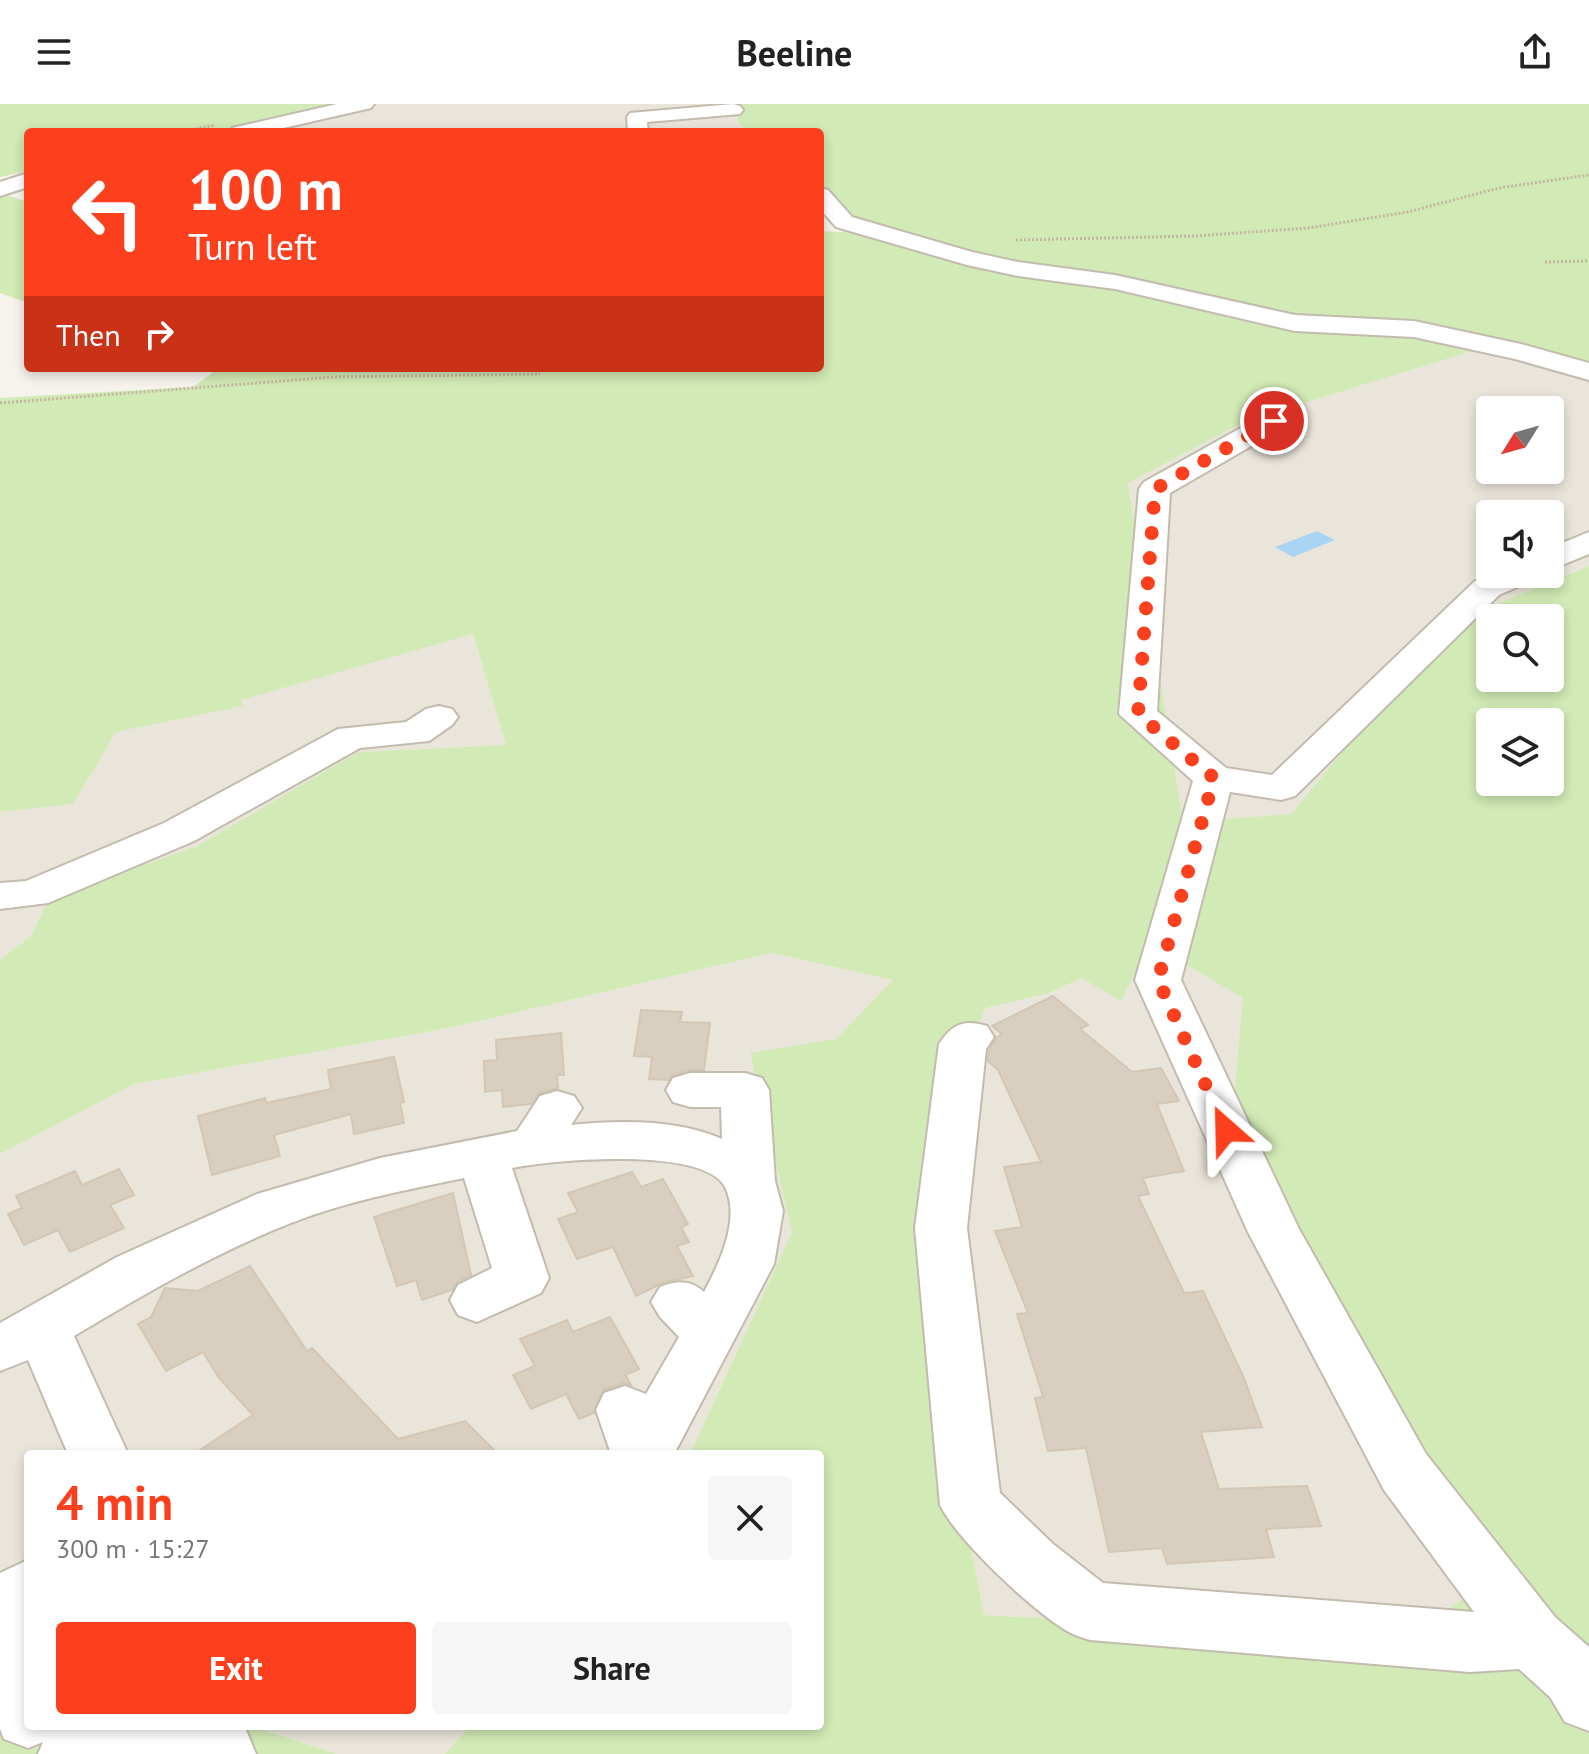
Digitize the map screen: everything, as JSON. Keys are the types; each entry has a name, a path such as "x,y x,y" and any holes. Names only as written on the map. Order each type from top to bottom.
{"street":[{"path":"257,128 364,104"},
{"path":"638,128 637,117 735,107 751,126"},
{"path":"0,189 24,181"},
{"path":"824,200 844,222 967,258 1018,269 1115,282 1295,323 1414,329 1521,352 1589,372"},
{"path":"1274,421 1155,489 1138,714 1214,778 1281,788 1487,588"},
{"path":"1564,554 1589,542"},
{"path":"0,896 33,894 179,832 352,737 415,733 439,717"},
{"path":"1214,778 1158,980 1274,1232 1405,1472 1532,1638 1573,1675 1589,1699"},
{"path":"970,1037 963,1044 941,1228 971,1505 1031,1564 1090,1611 1470,1642 1532,1638"},
{"path":"637,1439 695,1317 747,1264 757,1211 749,1181 745,1090 690,1090"},
{"path":"32,1344 124,1261 257,1198 275,1208 386,1161 482,1156 545,1128 696,1148 735,1165 749,1181"},
{"path":"477,1300 522,1278 482,1156"},
{"path":"32,1344 113,1322"},
{"path":"32,1344 96,1450"},
{"path":"0,1612 24,1592"},
{"path":"0,1643 24,1706"},
{"path":"34,1730 43,1754"},
{"path":"72,1754 130,1736 222,1754"}],"path":[{"path":"967,258 986,247 1014,240 1196,236 1332,225 1408,212 1499,188 1589,175"},
{"path":"1545,262 1589,261"},
{"path":"0,403 334,377 540,374"}],"shaded area":[{"path":"341,104 741,104 737,121 745,128 229,128"},
{"path":"1486,347 1589,379 1589,566 1564,576 1564,500 1476,500 1476,588 1536,588 1497,604 1476,604 1476,612 1448,624 1291,814 1182,823 1128,483 1246,421"},
{"path":"473,634 506,745 358,752 197,846 50,898 31,936 0,960 0,812 73,804 115,732 242,706 240,700"},
{"path":"1147,949 1192,968 1244,998 1241,1036 1483,1585 1407,1639 984,1615 936,1367 931,1120 986,1008 1049,993"},
{"path":"772,953 894,980 836,1039 750,1054 792,1232 692,1450 24,1450 24,1702 0,1720 0,1154 134,1084 449,1028"},
{"path":"264,1730 466,1730 445,1754 337,1754"}],"green space":[{"path":"0,104 341,104 229,128 24,128 24,172 0,177"},
{"path":"741,104 1589,104 1589,379 1486,347 1246,421 1128,483 1183,822 1291,814 1448,624 1476,612 1476,692 1564,692 1564,604 1497,604 1536,588 1564,588 1564,576 1589,566 1589,1754 445,1754 466,1730 824,1730 824,1450 692,1450 792,1232 750,1053 836,1039 893,980 772,953 449,1028 134,1084 0,1154 0,960 31,936 49,898 197,846 358,752 506,745 473,634 241,700 243,706 116,732 73,804 0,812 0,398 193,387 214,372 824,372 824,231 865,233 824,197 824,128 745,128 737,121","holes":["1147,949 1192,968 1243,998 1234,1098 1254,1159 1482,1585 1407,1639 984,1615 936,1367 931,1120 986,1008 1049,993 1082,978 1121,1001"]},
{"path":"0,193 24,201 24,302 0,293"},
{"path":"0,1720 24,1725 24,1730 264,1730 337,1754 0,1754"}],"water":[{"path":"1317,531 1335,540 1293,557 1275,547"}],"building":[{"path":"1053,996 1088,1025 1080,1029 1132,1072 1161,1068 1179,1101 1157,1104 1184,1171 1143,1178 1149,1194 1138,1196 1184,1293 1203,1291 1243,1376 1262,1427 1201,1432 1219,1489 1307,1486 1321,1526 1266,1529 1274,1557 1167,1564 1162,1548 1109,1552 1086,1448 1048,1451 1035,1398 1043,1397 1017,1314 1028,1313 995,1231 1022,1227 1004,1167 1041,1162 998,1070 988,1061 989,1050 1002,1034 992,1026"},
{"path":"641,1010 682,1012 680,1022 710,1023 704,1070 689,1070 672,1075 669,1080 649,1079 652,1057 634,1056"},
{"path":"561,1033 564,1075 557,1075 558,1088 539,1093 531,1104 503,1107 502,1090 485,1092 484,1061 497,1060 496,1040"},
{"path":"394,1057 404,1102 400,1103 404,1123 354,1134 351,1114 274,1135 280,1156 212,1175 198,1116 265,1098 266,1103 331,1089 328,1070"},
{"path":"119,1169 134,1195 110,1205 124,1228 70,1252 58,1230 24,1245 8,1214 22,1208 16,1196 75,1171 82,1185"},
{"path":"632,1172 641,1187 663,1179 688,1224 681,1227 689,1242 677,1246 693,1276 665,1282 636,1296 613,1247 577,1259 558,1219 578,1212 568,1193"},
{"path":"453,1193 471,1275 457,1282 452,1290 422,1300 416,1280 397,1286 374,1217"},
{"path":"250,1266 307,1351 312,1348 398,1439 465,1421 494,1450 200,1450 253,1415 219,1378 203,1352 166,1371 138,1324 151,1317 165,1288 198,1291"},
{"path":"610,1317 639,1369 625,1375 631,1385 624,1383 603,1390 594,1413 579,1419 566,1394 531,1409 513,1375 535,1366 520,1339 567,1320 573,1332"}],"route":[{"path":"1226,1130 1158,980 1214,778 1138,714 1155,489 1274,421"}]}
